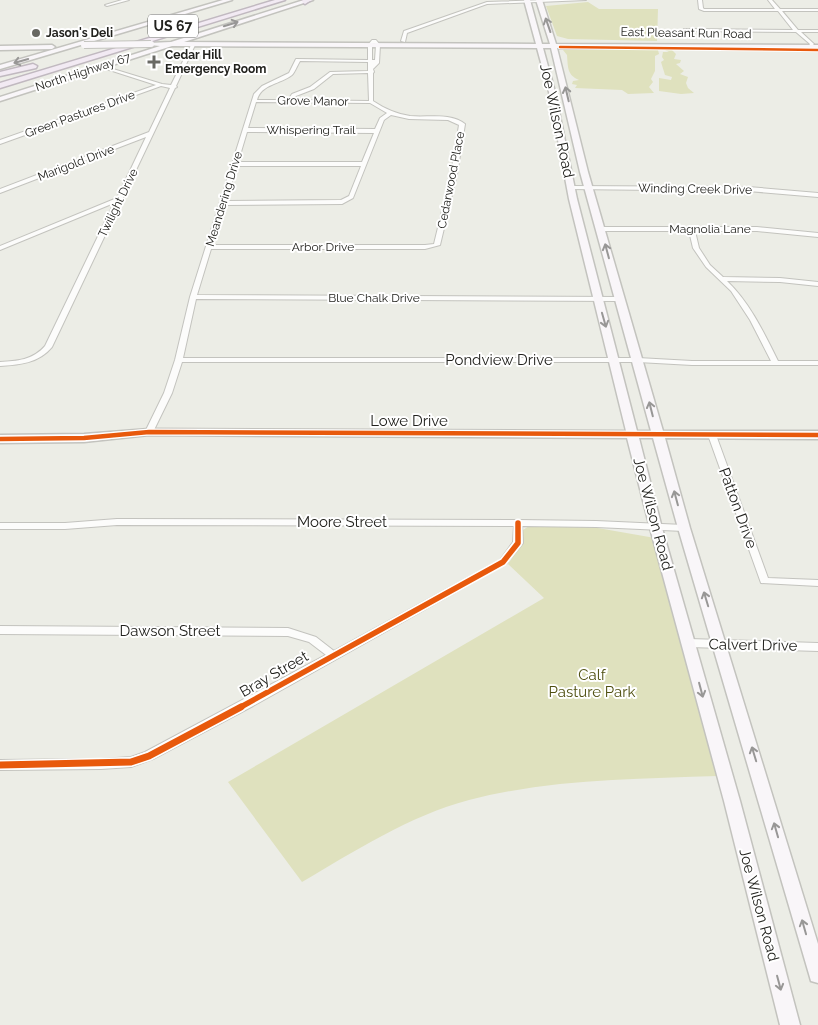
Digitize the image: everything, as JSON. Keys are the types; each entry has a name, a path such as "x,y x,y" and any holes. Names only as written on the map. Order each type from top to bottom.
{"highway":[{"name":"US 67","path":"0,80 85,49 260,0"},
{"name":"US 67","path":"0,86 282,0"},
{"path":"0,74 85,49"},
{"path":"0,92 108,53"}],"main road":[{"name":"North Highway 67","path":"0,67 230,0"},
{"name":"North Highway 67","path":"0,99 308,0"},
{"name":"Joe Wilson Road","path":"527,1 540,43 571,188 632,435 790,1025"},
{"name":"Joe Wilson Road","path":"540,1 567,92 587,188 601,228 619,299 638,360 684,528 818,974"},
{"path":"200,34 198,38 202,40 225,42"},
{"name":"East Pleasant Run Road","path":"0,44 75,45 85,49 151,44 225,42 374,44 403,42 540,43"},
{"name":"East Pleasant Run Road","path":"168,44 553,43 812,46"},
{"name":"East Pleasant Run Road","path":"0,48 75,45"},
{"path":"27,47 42,52 36,56"},
{"name":"Lowe Drive","path":"0,439 84,438 149,432 818,435"}],"street":[{"path":"107,5 127,0"},
{"path":"403,42 405,32 487,2 584,0"},
{"path":"700,0 701,9 704,10 818,10"},
{"path":"770,0 797,32 804,36 812,46"},
{"path":"684,30 797,32 818,30"},
{"path":"797,32 797,36 812,46"},
{"path":"371,102 372,70 369,61 374,44"},
{"path":"372,70 377,61 374,44"},
{"name":"Twilight Drive","path":"0,364 21,362 37,356 48,347 175,87 193,45"},
{"name":"Meandering Drive","path":"149,432 168,393 179,360 193,297 256,94 264,87 291,74 298,60 377,61"},
{"path":"102,66 161,85 175,87"},
{"path":"290,101 294,95 312,88 332,73 372,70"},
{"name":"Green Pastures Drive","path":"0,142 161,85"},
{"name":"Grove Manor","path":"254,101 371,102"},
{"name":"Cedarwood Place","path":"371,102 390,113 409,118 448,119 462,124 454,174 437,245"},
{"path":"224,202 342,202 351,197 376,130 382,119 390,113"},
{"name":"Whispering Trail","path":"246,130 376,130"},
{"name":"Marigold Drive","path":"0,191 151,133"},
{"path":"235,164 364,164"},
{"name":"Winding Creek Drive","path":"571,188 748,189 818,195"},
{"path":"0,248 119,199"},
{"name":"Magnolia Lane","path":"601,228 757,229 818,235"},
{"path":"692,229 696,248 708,266 734,290 753,320 775,362"},
{"name":"Arbor Drive","path":"209,247 425,247 437,245"},
{"path":"722,279 780,280 818,284"},
{"name":"Blue Chalk Drive","path":"193,297 619,299"},
{"name":"Pondview Drive","path":"179,360 638,360 692,363 818,363"},
{"name":"Patton Drive","path":"712,435 764,581 818,584"},
{"name":"Moore Street","path":"0,526 65,526 117,522 518,523 684,528"},
{"name":"Bray Street","path":"0,764 131,762 149,756 241,708 332,655 503,562 518,544 518,523"},
{"name":"Dawson Street","path":"0,630 288,632 315,640 332,655"},
{"name":"Calvert Drive","path":"688,643 818,646"}],"green space":[{"path":"588,2 599,9 658,9 657,41 568,39 557,36 546,6"},
{"path":"565,48 658,50 659,54 655,56 655,71 651,79 653,82 649,87 654,93 628,94 622,90 575,88 577,85 572,84 573,81 579,80 570,73 567,55 563,50"},
{"path":"665,50 672,50 676,54 674,59 681,60 680,63 676,64 684,71 680,74 688,77 686,83 688,88 694,93 681,94 659,91 659,78 671,80 672,77 665,75 661,62 664,60 662,57 663,52 669,52"},
{"name":"Calf Pasture Park","path":"529,526 592,527 655,538 718,776 592,781 530,788 469,800 425,815 383,835 302,882 228,782 544,598 508,564 522,543 523,530"}],"cycle path":[{"path":"560,47 818,50"},
{"path":"0,439 84,438 149,432 818,435"},
{"path":"0,765 101,764 131,762 149,756 249,703 503,562 518,543 518,523"}],"place":[{"name":"Jason's Deli","path":"36,33"},
{"name":"Cedar Hill Emergency Room","path":"154,62"}]}
